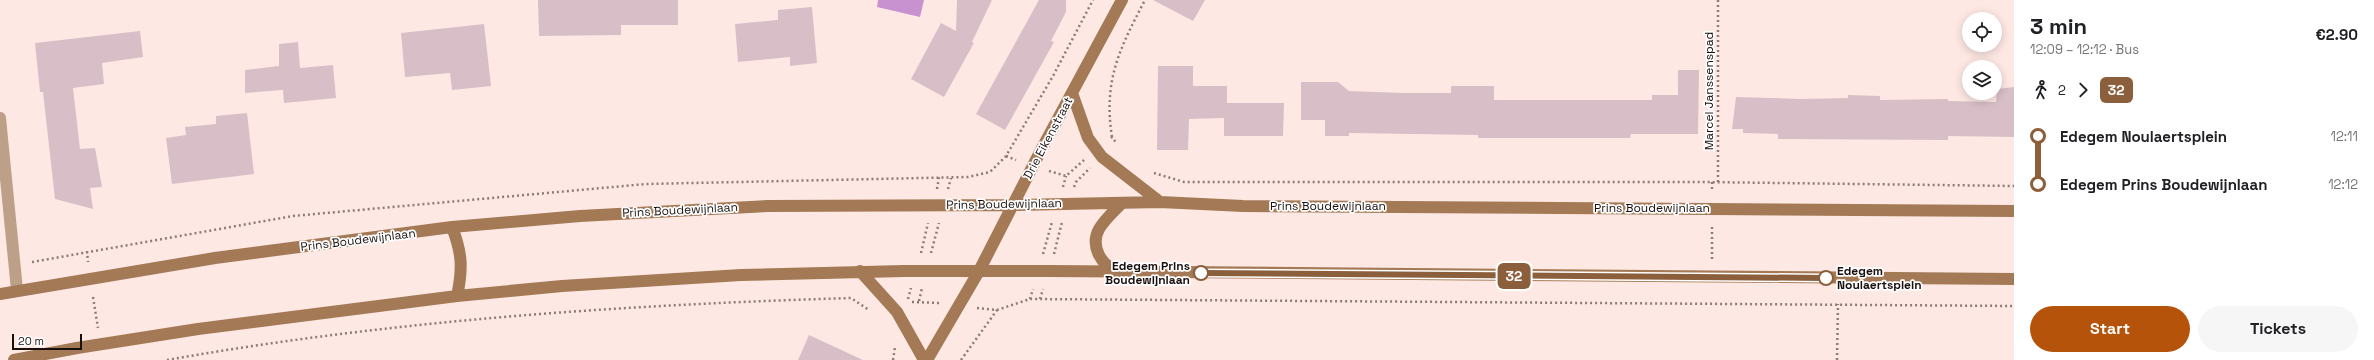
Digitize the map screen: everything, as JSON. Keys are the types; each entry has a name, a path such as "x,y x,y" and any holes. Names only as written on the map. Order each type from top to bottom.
{"main road":[{"name":"Drie Eikenstraat","path":"926,360 979,271 1014,205 1033,165 1122,0"},
{"path":"1072,93 1088,138 1102,157 1160,202"},
{"name":"Prins Boudewijnlaan","path":"0,294 215,258 452,228 580,216 768,206 1014,205 1160,202 1243,206 2014,211"},
{"path":"1122,203 1098,230 1096,244 1100,258 1109,269 1122,272"},
{"path":"452,228 460,250 462,262 457,296"},
{"path":"14,360 100,344 457,296 648,280 860,271 922,270 1712,278 2014,279"},
{"path":"860,271 897,312 926,360"}],"street":[{"path":"0,118 17,290"}],"path":[{"path":"918,301 922,270 938,205 939,177 968,177 990,172 1006,156 1053,76 1093,0"},
{"path":"1118,145 1112,137 1110,107 1115,65 1119,50 1145,0"},
{"name":"Marcel Janssenspad","path":"1718,0 1718,182"},
{"path":"1112,137 1066,176 1030,299 2014,306"},
{"path":"1006,156 1066,176"},
{"path":"1152,172 1184,182 1718,182 2014,186"},
{"path":"907,302 922,270 938,205 951,178"},
{"path":"1712,182 1713,303"},
{"path":"87,251 100,344"},
{"path":"167,360 368,329 522,315 852,298 870,311"},
{"path":"1837,360 1838,304"},
{"path":"960,360 998,310"}],"shaded area":[{"path":"878,0 924,0 920,17 877,7"}],"building":[{"path":"538,0 678,0 678,25 621,25 621,35 539,36"},
{"path":"957,0 992,0 972,42 974,43 944,97 911,79 941,23 956,31"},
{"path":"1039,0 1066,0 1066,12 1051,41 1054,42 1005,130 976,114"},
{"path":"1153,0 1205,0 1193,21"},
{"path":"812,7 817,63 790,66 790,57 738,62 735,24 778,20 778,10"},
{"path":"484,24 491,86 452,90 450,73 405,77 401,33"},
{"path":"140,31 143,57 102,63 104,84 73,88 80,149 95,148 102,187 90,188 93,209 55,199 43,92 40,92 35,43"},
{"path":"298,42 300,68 333,65 336,98 284,103 283,90 245,93 245,70 279,66 279,44"},
{"path":"1158,66 1193,66 1193,86 1227,86 1227,103 1284,103 1283,136 1224,136 1224,118 1189,119 1188,150 1157,150"},
{"path":"1678,70 1699,70 1698,134 1631,134 1630,138 1478,138 1478,135 1349,133 1349,136 1325,136 1325,120 1301,120 1301,82 1338,82 1349,91 1402,93 1451,93 1451,86 1494,86 1494,100 1652,100 1652,95 1678,95"},
{"path":"2014,87 2014,137 1948,136 1948,140 1778,139 1778,134 1743,133 1743,129 1732,129 1736,97 1801,99 1848,98 1848,95 1880,96 1880,100 1948,99 1948,101 1996,102 1996,100 2002,100 2002,88"},
{"path":"247,113 254,174 172,184 166,138 186,135 185,127 216,124 216,116"},
{"path":"809,335 863,360 798,360"}],"bus line":[{"name":"32","path":"1201,273 1826,278"}],"place":[{"name":"Edegem Prins Boudewijnlaan","path":"1201,273"},
{"name":"Edegem Noulaertsplein","path":"1826,278"}]}
